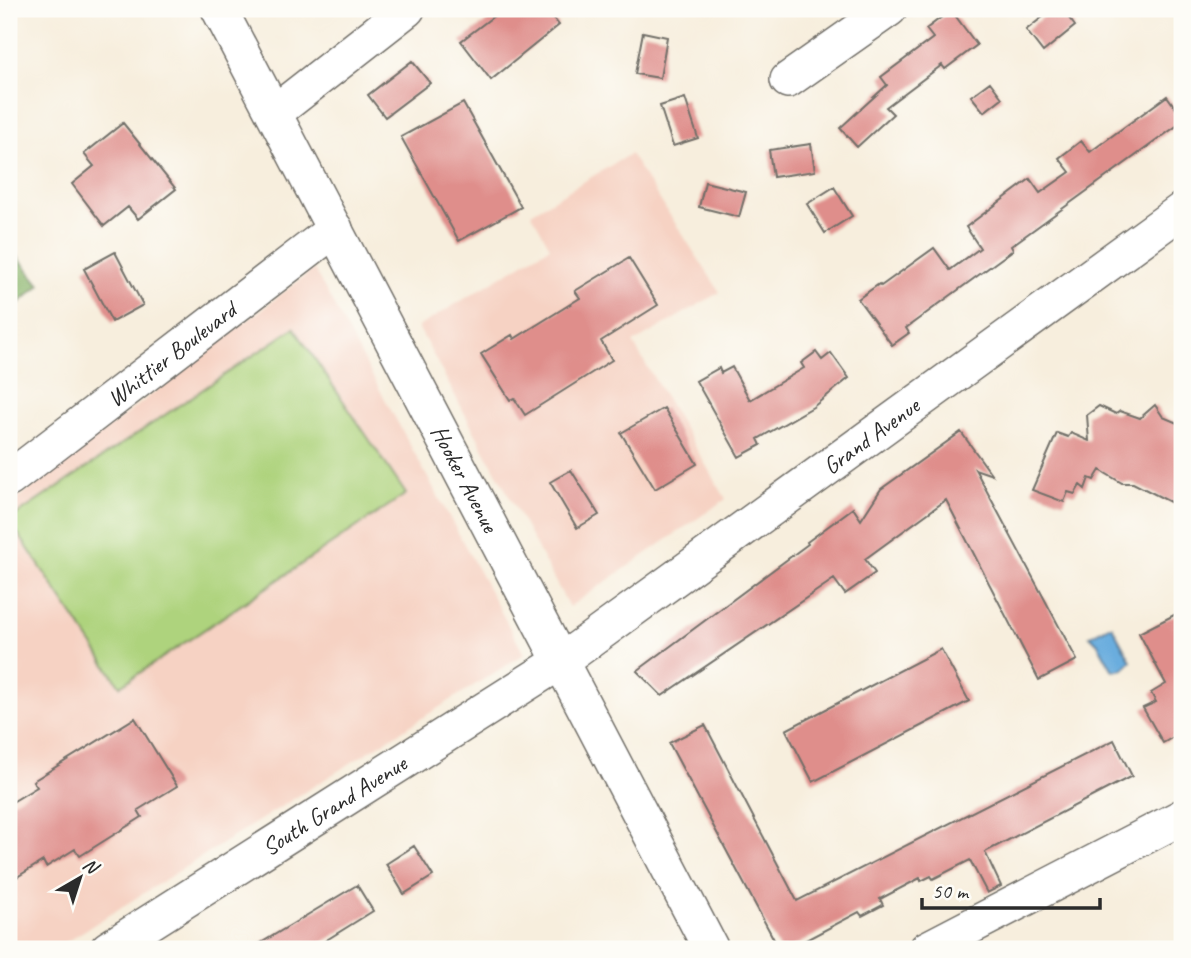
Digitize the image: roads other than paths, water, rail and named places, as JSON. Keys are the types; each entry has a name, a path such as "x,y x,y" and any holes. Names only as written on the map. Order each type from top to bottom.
{"street":[{"name":"Hooker Avenue","path":"219,9 711,949"},
{"path":"274,113 407,9"},
{"path":"788,80 889,9"},
{"name":"Grand Avenue","path":"560,662 1182,210"},
{"name":"Whittier Boulevard","path":"9,479 335,229"},
{"name":"South Grand Avenue","path":"108,949 560,662"},
{"path":"927,949 1182,817"}],"water":[{"path":"1112,626 1131,661 1123,669 1113,671 1098,644 1090,636"}]}
